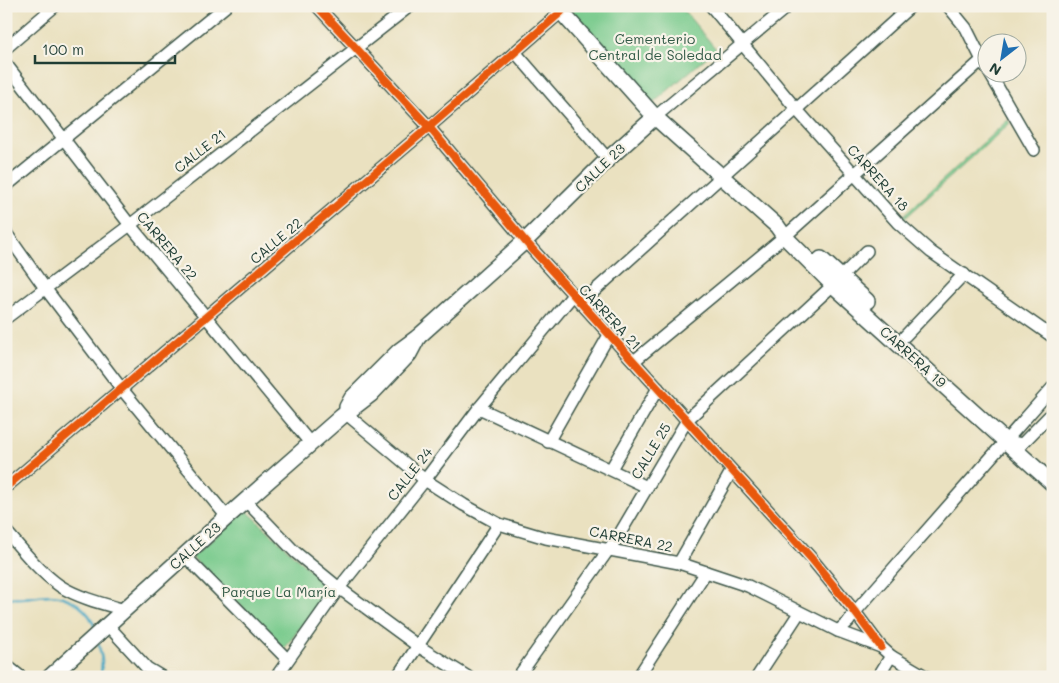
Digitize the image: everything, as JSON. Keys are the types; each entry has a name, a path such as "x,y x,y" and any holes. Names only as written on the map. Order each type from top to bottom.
{"street":[{"path":"6,48 55,6"},
{"path":"6,186 226,6"},
{"name":"CARRERA 21","path":"317,6 429,127 525,241 609,336 634,361 731,472 811,558 881,647"},
{"name":"CALLE 21","path":"6,318 130,225 410,6"},
{"name":"CARRERA 18","path":"711,6 797,110 898,223 932,252 1053,337"},
{"name":"CALLE 23","path":"50,677 344,414 352,398 370,378 525,241 608,159 655,117 788,6"},
{"name":"CALLE 24","path":"276,677 339,588 425,480 479,408 577,299 721,177 911,6"},
{"path":"948,6 966,28 976,48"},
{"name":"CALLE 22","path":"6,487 429,127 515,52 558,9"},
{"name":"CARRERA 19","path":"558,9 655,117 784,231 1007,437 1022,444 1053,471"},
{"path":"515,52 608,159"},
{"name":"CARRERA 22","path":"6,64 130,225 311,444"},
{"path":"634,361 784,231 856,174 976,71"},
{"path":"995,82 1034,150"},
{"path":"6,233 45,288 122,388 227,517"},
{"name":"CALLE 25","path":"518,677 619,535 687,420 837,281 867,250"},
{"path":"906,336 964,274"},
{"name":"CARRERA 19","path":"837,281 906,336 1053,484"},
{"path":"548,442 609,336"},
{"path":"838,631 848,622 1053,386"},
{"path":"611,469 658,388"},
{"path":"479,408 647,487"},
{"path":"1022,444 1053,412"},
{"name":"CARRERA 22","path":"344,414 425,480 464,505 499,524 546,538 679,564 748,586 838,631 881,647 891,656 927,677"},
{"path":"679,564 731,472"},
{"path":"246,501 295,552 339,588 418,646 468,677"},
{"path":"397,677 499,524"},
{"path":"6,531 44,574 62,587 122,614"},
{"path":"185,556 288,659"},
{"path":"638,677 706,572"},
{"path":"757,677 800,613"},
{"path":"113,632 147,668 162,677"},
{"path":"878,677 891,656"},
{"path":"6,665 21,677"}],"green space":[{"name":"Cementerio Central de Soledad","path":"567,6 680,6 716,49 651,105"},
{"path":"1008,120 1010,123 903,220 901,218"},
{"name":"Parque La María","path":"246,510 330,589 284,649 192,557"}],"waterway":[{"path":"6,597 18,598 50,595 64,598 72,601 84,610 93,622 95,629"},
{"path":"98,641 102,660 101,677"}],"cycle path":[{"path":"317,6 429,127 525,241 811,558 881,647"},
{"path":"6,487 429,127 561,12"}]}
